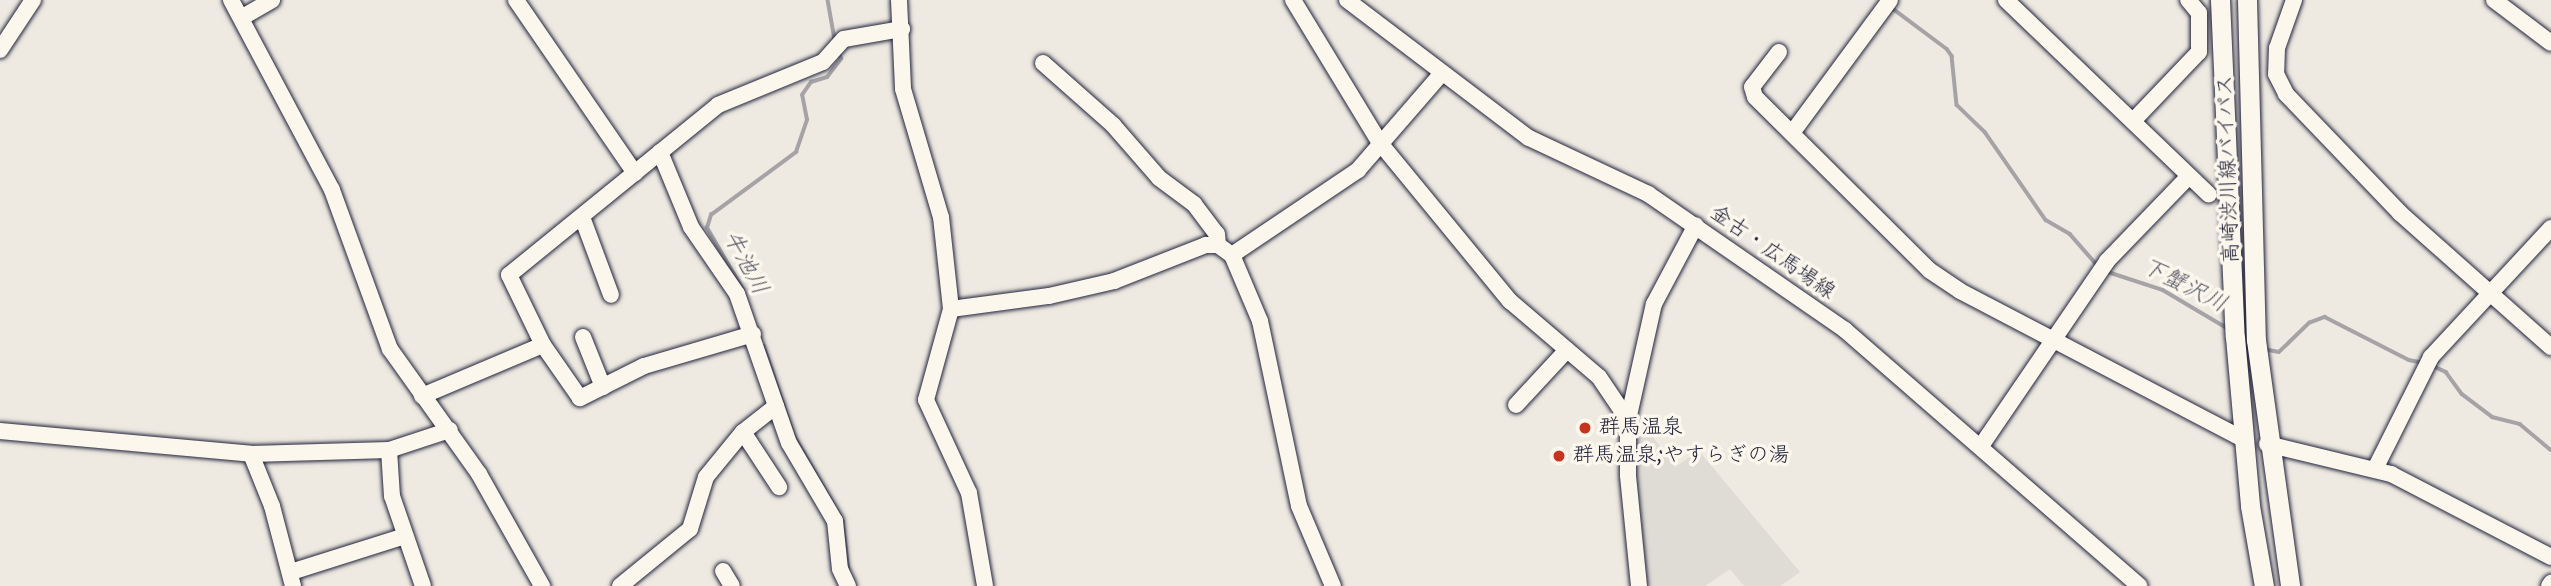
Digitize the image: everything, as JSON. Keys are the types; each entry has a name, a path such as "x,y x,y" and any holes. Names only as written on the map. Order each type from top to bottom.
{"main road":[{"name":"高崎渋川線バイパス","path":"2220,0 2243,439 2264,586"},
{"name":"高崎渋川線バイパス","path":"2247,0 2256,340 2267,444 2290,586"}],"street":[{"path":"0,50 33,0"},
{"path":"231,0 332,190 378,324 422,396 450,430 542,586"},
{"path":"240,18 272,0"},
{"path":"516,0 635,173"},
{"path":"899,0 903,89 941,217 951,309 926,400 969,493 985,586"},
{"path":"1293,0 1380,143 1510,301 1599,377 1628,420"},
{"name":"金古・広馬場線","path":"1347,0 1530,138 1648,194 1845,330 2139,586"},
{"path":"1792,133 1890,0"},
{"path":"2006,0 2209,195"},
{"path":"2133,121 2199,52 2199,13 2188,0"},
{"path":"2294,0 2277,48 2277,74 2286,94 2400,213 2551,346"},
{"path":"2494,0 2551,43"},
{"path":"753,334 644,366 580,398 543,345 509,275 718,104 815,67 844,39 902,29"},
{"path":"1779,52 1751,92 1945,282 2056,338 2243,439"},
{"path":"1043,63 1113,125 1159,178 1194,204 1217,234 1218,245"},
{"path":"1232,255 1348,177 1442,73"},
{"path":"660,152 682,210 728,276 753,334 789,443 835,521 840,569 848,586"},
{"path":"1981,446 2107,261 2189,176"},
{"path":"582,217 611,295"},
{"path":"1639,586 1628,420 1654,304 1696,225"},
{"path":"2375,469 2431,357 2492,295 2551,228"},
{"path":"951,309 1049,296 1114,281 1206,245 1218,245 1232,255 1260,321 1298,506 1333,586"},
{"path":"583,337 603,387"},
{"path":"422,396 543,345"},
{"path":"1516,405 1567,350"},
{"path":"620,586 690,529 706,477 743,432 776,406"},
{"path":"0,431 251,454 388,450 450,430"},
{"path":"743,432 779,487"},
{"path":"2267,444 2375,469 2548,549"},
{"path":"388,450 392,496 423,586"},
{"path":"251,454 292,579 405,536"},
{"path":"723,571 732,586"}],"shaded area":[{"path":"1636,422 1642,422 1675,467 1699,451 1800,572 1780,586 1744,586 1730,569 1705,586 1646,586 1633,446"}],"waterway":[{"name":"牛池川","path":"828,0 835,39"},
{"name":"下蟹沢川","path":"1892,8 1947,49 1952,56 1957,105 1985,132 2046,220 2070,234 2099,267"},
{"name":"牛池川","path":"743,290 707,228 711,215 796,152 807,120 802,95 811,82 827,77 841,59 839,53"},
{"name":"下蟹沢川","path":"2105,271 2163,290 2227,328"},
{"name":"下蟹沢川","path":"2264,349 2279,352 2309,323 2325,317 2409,360 2424,363"},
{"name":"牛池川","path":"764,346 794,435 843,521 849,572"},
{"name":"下蟹沢川","path":"2431,365 2446,372 2462,394 2492,417 2520,424 2551,450"}],"place":[{"name":"群馬温泉","path":"1585,428"},
{"name":"群馬温泉;やすらぎの湯","path":"1559,456"}]}
